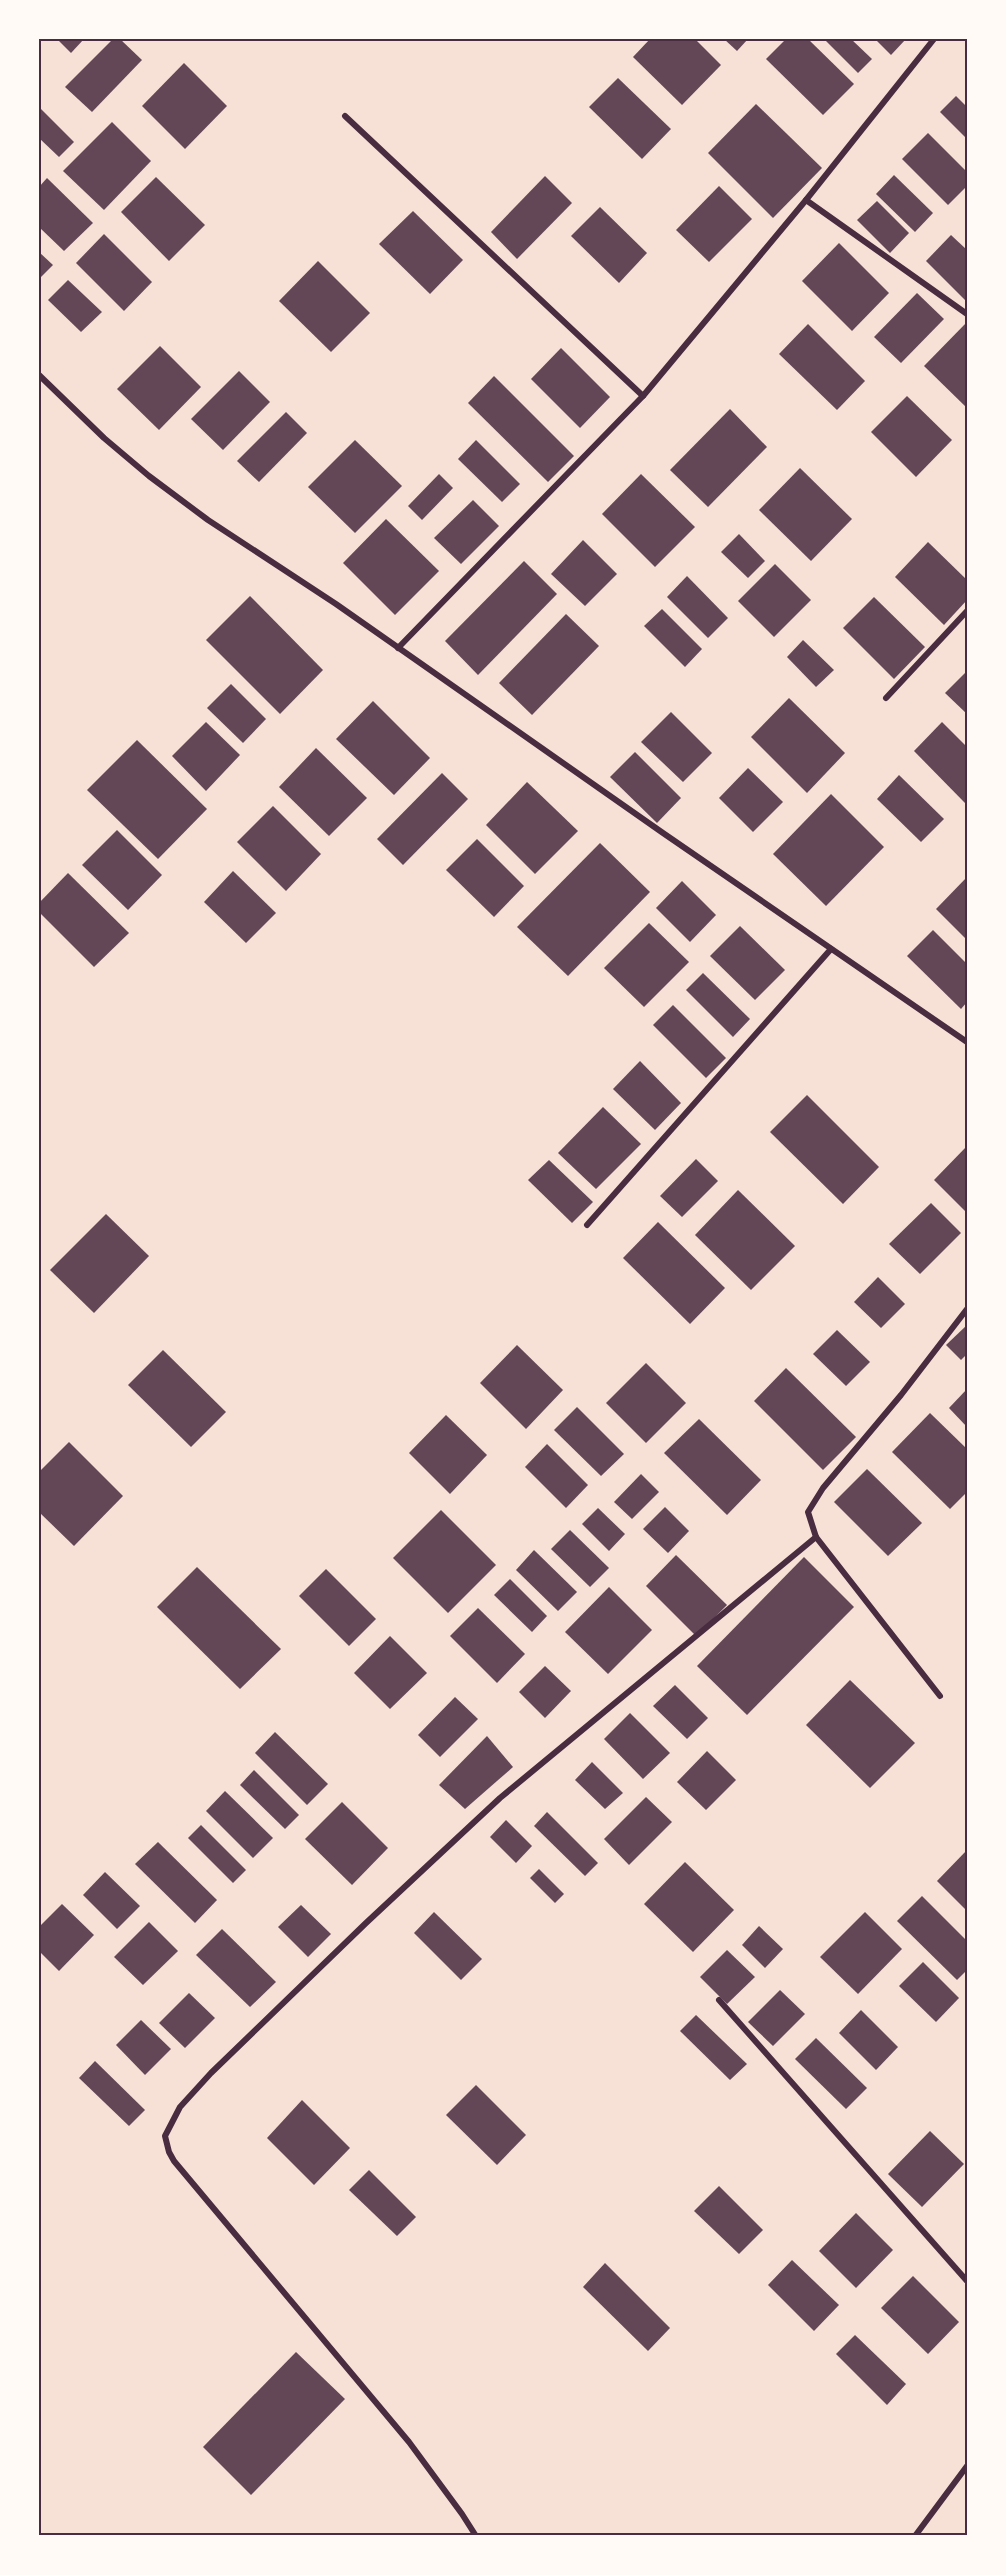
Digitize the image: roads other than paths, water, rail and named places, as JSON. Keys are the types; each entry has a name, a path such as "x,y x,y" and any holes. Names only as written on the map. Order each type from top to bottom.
{"street":[{"path":"398,648 643,396 806,200 934,39"},
{"path":"345,116 643,396"},
{"path":"806,200 967,314"},
{"path":"39,375 69,406 148,476 208,520 319,593 967,1042"},
{"path":"886,698 967,611"},
{"path":"587,1225 831,949"},
{"path":"940,1696 816,1537 808,1516 814,1500 901,1395 967,1309"},
{"path":"476,2536 410,2442 174,2162 165,2139 168,2128 180,2107 219,2066 366,1923 500,1798 816,1537"},
{"path":"719,2000 967,2281"},
{"path":"915,2536 967,2466"}]}
